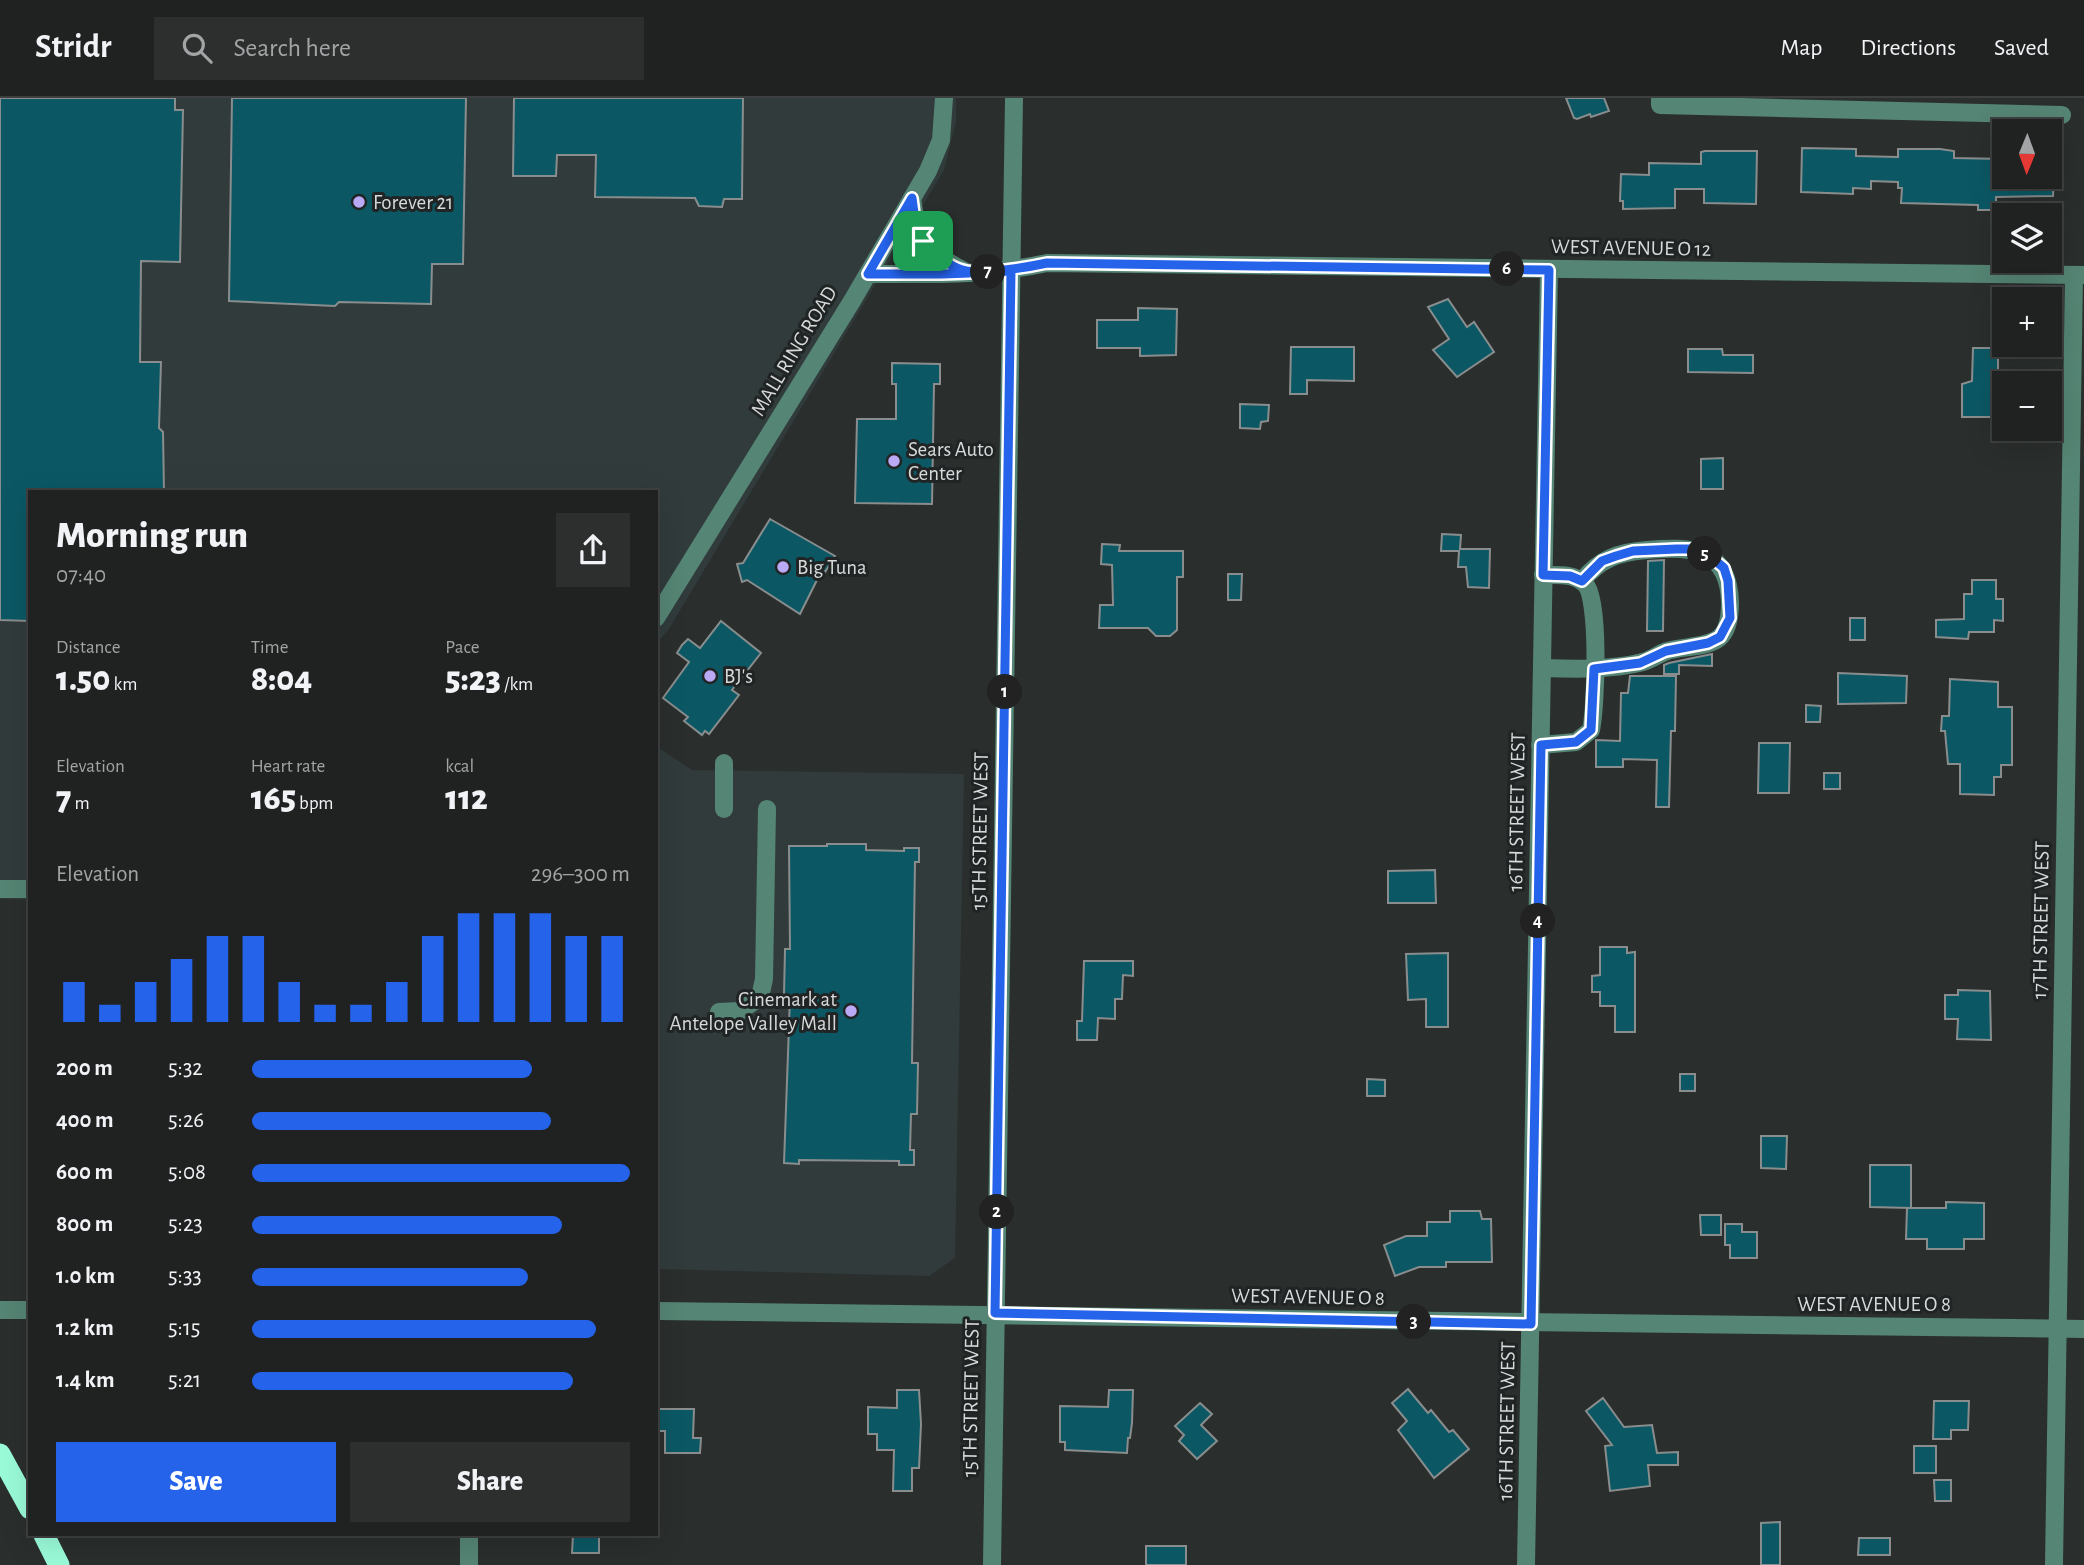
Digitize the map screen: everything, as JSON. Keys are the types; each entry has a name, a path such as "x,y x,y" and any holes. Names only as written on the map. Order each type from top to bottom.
{"highway":[{"path":"0,1454 28,1505"},
{"path":"45,1536 60,1565"}],"street":[{"name":"MALL RING ROAD","path":"658,615 868,274 928,171 941,140 944,98"},
{"name":"15TH STREET WEST","path":"992,1565 1014,98"},
{"path":"1660,101 1862,104 2062,115"},
{"path":"912,198 915,221 923,241 941,260 969,274"},
{"name":"WEST AVENUE O 12","path":"868,274 969,274 1011,271 1047,263 2079,275"},
{"name":"16TH STREET WEST","path":"1527,1565 1549,270"},
{"name":"17TH STREET WEST","path":"2054,1565 2079,275"},
{"path":"1542,668 1594,669 1640,663 1666,651 1708,643 1720,637 1730,618 1728,581 1724,568 1710,556 1692,549 1633,551 1602,561 1582,581"},
{"path":"1541,745 1576,742 1591,730 1594,669 1593,600 1589,589 1582,581 1570,576 1543,575"},
{"path":"724,763 724,809"},
{"path":"719,1012 740,1011 761,997 764,979 767,809"},
{"path":"0,889 28,890"},
{"path":"0,1310 28,1310"},
{"name":"WEST AVENUE O 8","path":"658,1311 995,1313 1531,1324 2084,1329"},
{"path":"469,1536 469,1565"}],"shaded area":[{"path":"0,98 956,98 956,122 944,170 667,632 658,642 658,490 28,490 28,900 0,899"},
{"path":"658,747 692,770 964,774 955,1258 929,1276 658,1269"}],"building":[{"path":"0,98 175,98 175,110 183,110 180,262 141,261 140,362 161,362 159,428 163,432 164,490 28,490 28,621 0,620"},
{"path":"232,98 466,98 463,264 432,264 431,304 339,302 335,306 229,301"},
{"path":"514,98 743,98 742,199 724,199 722,207 699,206 695,198 595,197 596,155 557,155 556,176 513,176"},
{"path":"1566,98 1604,98 1609,111 1577,119 1574,118"},
{"path":"1802,148 1856,149 1856,156 1898,157 1898,149 1954,151 1954,158 1992,159 1992,189 2053,189 2053,196 1996,197 1992,210 1978,210 1978,205 1901,203 1902,188 1898,188 1898,182 1871,181 1871,189 1853,188 1853,194 1801,192"},
{"path":"1757,151 1756,204 1704,203 1704,189 1675,189 1675,208 1623,209 1623,201 1620,201 1621,174 1649,175 1649,163 1701,164 1701,152"},
{"path":"1448,299 1467,327 1474,322 1494,352 1457,377 1433,350 1449,339 1428,307"},
{"path":"1138,308 1177,309 1176,355 1140,356 1140,348 1097,348 1097,320 1138,320"},
{"path":"1291,347 1354,347 1354,381 1307,380 1307,394 1290,394"},
{"path":"1973,348 1992,348 1992,357 1998,357 1998,371 1992,371 1992,417 1962,417 1962,384 1972,381"},
{"path":"1688,349 1722,349 1723,355 1753,355 1753,373 1688,372"},
{"name":"Sears Auto Center","path":"892,363 940,364 940,384 934,384 932,504 855,503 857,419 896,419 896,384 892,384"},
{"path":"1240,404 1269,405 1268,421 1261,422 1260,429 1240,428"},
{"path":"1723,458 1723,489 1701,489 1701,459"},
{"name":"Big Tuna","path":"770,519 835,556 825,572 822,570 800,614 747,580 742,582 737,564 743,563"},
{"path":"1442,534 1461,535 1460,549 1490,549 1489,588 1468,587 1466,567 1458,567 1459,551 1441,551"},
{"path":"1102,544 1120,545 1119,551 1183,551 1183,577 1177,577 1177,630 1170,636 1156,636 1148,628 1099,628 1100,605 1113,605 1112,565 1101,564"},
{"path":"1664,560 1663,631 1647,631 1648,561"},
{"path":"1228,574 1242,574 1241,600 1228,600"},
{"path":"1972,580 1996,580 1996,599 2003,599 2003,621 1994,620 1994,632 1969,632 1968,639 1936,637 1936,620 1964,619 1964,594 1972,594"},
{"path":"1850,618 1865,618 1865,640 1850,640"},
{"name":"BJ's","path":"721,621 761,653 732,690 739,695 709,734 705,731 702,735 684,721 688,717 663,698 689,662 677,653 682,645 688,639 700,648"},
{"path":"1712,654 1712,666 1679,665 1679,674 1664,674 1664,665"},
{"path":"1838,673 1907,676 1906,703 1838,704"},
{"path":"1630,676 1676,676 1669,807 1656,807 1657,760 1623,759 1623,767 1596,767 1596,740 1620,741 1621,693 1628,693"},
{"path":"1950,679 1998,682 1998,707 2012,707 2012,765 2001,765 2001,777 1994,777 1994,795 1960,794 1960,764 1948,764 1945,731 1941,731 1942,716 1949,716"},
{"path":"1806,705 1821,706 1820,722 1806,722"},
{"path":"1759,743 1790,743 1789,793 1758,793"},
{"path":"1824,773 1840,773 1840,789 1824,789"},
{"name":"Cinemark at Antelope Valley Mall","path":"866,844 866,850 904,851 904,848 919,848 919,862 915,862 912,1063 918,1063 917,1114 911,1114 910,1150 914,1150 914,1165 899,1165 899,1161 799,1160 799,1164 784,1163 790,995 784,995 785,949 790,949 789,846"},
{"path":"1435,870 1436,903 1388,903 1388,871"},
{"path":"1600,947 1627,947 1627,953 1635,952 1635,1032 1615,1032 1615,1006 1600,1006 1600,992 1592,992 1592,976 1600,975"},
{"path":"1448,953 1448,1027 1426,1027 1426,999 1408,1000 1406,954"},
{"path":"1084,961 1133,961 1133,976 1123,975 1122,999 1115,999 1115,1019 1098,1018 1097,1040 1077,1040 1077,1021 1082,1021"},
{"path":"1958,990 1990,991 1991,1040 1957,1039 1958,1019 1945,1019 1945,995 1958,995"},
{"path":"1680,1074 1695,1074 1695,1091 1680,1091"},
{"path":"1367,1079 1385,1080 1385,1096 1367,1096"},
{"path":"1761,1136 1787,1136 1786,1169 1761,1168"},
{"path":"1870,1165 1911,1165 1911,1208 1870,1207"},
{"path":"1946,1202 1984,1203 1984,1239 1964,1239 1964,1249 1927,1249 1927,1239 1906,1239 1907,1208 1946,1208"},
{"path":"1450,1211 1480,1211 1482,1219 1491,1219 1492,1262 1446,1262 1446,1267 1419,1267 1395,1276 1384,1245 1406,1236 1427,1236 1427,1222 1450,1222"},
{"path":"1700,1215 1721,1215 1721,1235 1701,1235"},
{"path":"1725,1224 1742,1224 1742,1232 1757,1232 1757,1258 1730,1258 1730,1245 1725,1245"},
{"path":"1408,1389 1428,1413 1431,1410 1449,1432 1453,1430 1469,1449 1434,1478 1398,1430 1407,1421 1392,1403"},
{"path":"897,1390 919,1390 919,1468 912,1468 912,1491 893,1491 894,1450 877,1450 877,1434 868,1434 868,1407 897,1408"},
{"path":"1109,1390 1133,1390 1132,1423 1127,1453 1065,1450 1065,1442 1060,1442 1060,1406 1108,1407"},
{"path":"1603,1398 1624,1427 1652,1425 1657,1453 1678,1452 1678,1465 1648,1465 1650,1486 1610,1491 1605,1446 1612,1445 1586,1411"},
{"path":"1934,1401 1969,1401 1968,1430 1951,1430 1951,1439 1933,1439"},
{"path":"1200,1403 1212,1414 1201,1425 1217,1441 1197,1459 1179,1441 1184,1435 1175,1426"},
{"path":"658,1409 694,1409 693,1438 701,1438 700,1453 665,1453 665,1431 658,1431"},
{"path":"1914,1446 1936,1446 1936,1473 1914,1473"},
{"path":"1934,1480 1951,1480 1951,1501 1935,1501"},
{"path":"1780,1522 1780,1565 1761,1565 1761,1523"},
{"path":"573,1536 599,1536 599,1553 572,1553"},
{"path":"1859,1538 1890,1538 1890,1555 1858,1555"},
{"path":"1146,1546 1186,1546 1186,1565 1146,1565"}],"place":[{"name":"Forever 21","path":"359,202"},
{"name":"Sears Auto Center","path":"894,461"},
{"name":"Big Tuna","path":"783,567"},
{"name":"BJ's","path":"710,676"},
{"name":"Cinemark at Antelope Valley Mall","path":"851,1011"}],"route":[{"path":"923,241 915,221 912,198 868,274 969,274 1011,271 1047,263 1549,270 1543,575 1570,576 1582,581 1602,561 1633,551 1659,549 1699,551 1724,568 1728,581 1730,618 1720,637 1708,643 1666,651 1640,663 1594,669 1591,730 1576,742 1541,745 1531,1324 995,1313 1011,271 969,274 941,260 923,241"}]}
